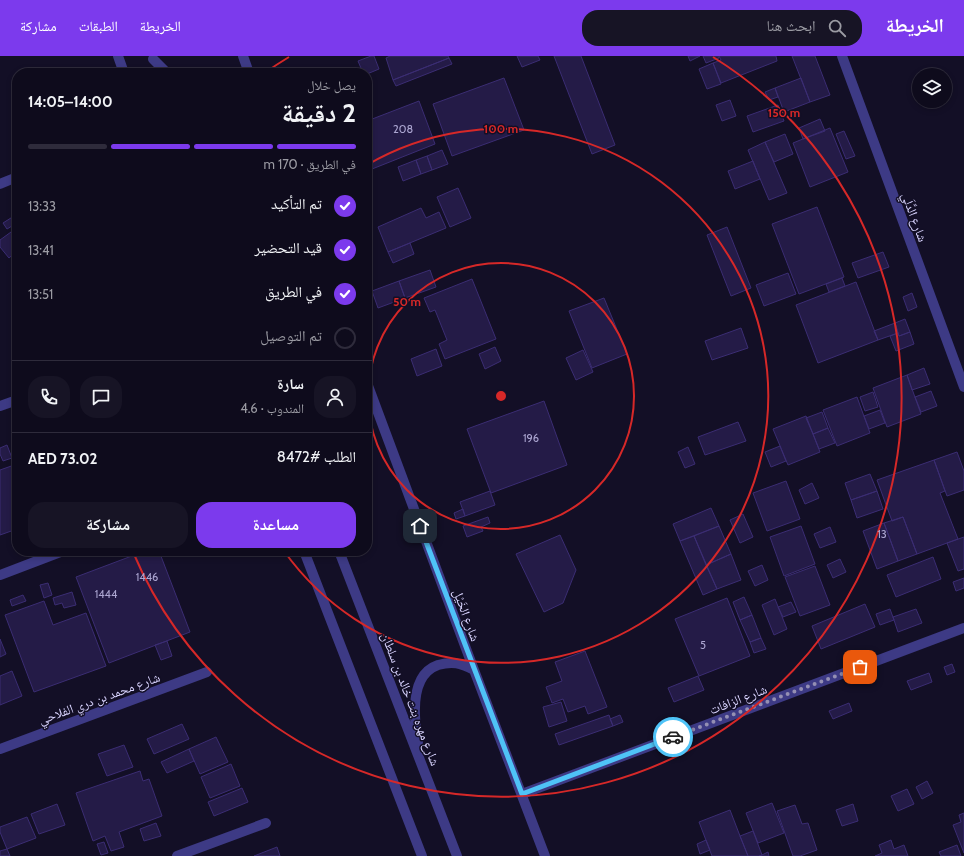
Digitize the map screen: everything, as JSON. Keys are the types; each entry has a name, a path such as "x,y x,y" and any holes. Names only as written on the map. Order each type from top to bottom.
{"street":[{"path":"118,56 122,68"},
{"path":"243,56 247,68"},
{"name":"شارع الدَّلَي","path":"842,56 964,388"},
{"path":"152,57 156,68"},
{"path":"152,57 162,68"},
{"path":"0,184 12,179"},
{"name":"شارع الخَيْل","path":"372,396 545,856"},
{"path":"0,406 12,402"},
{"path":"0,576 50,556"},
{"path":"306,556 422,856"},
{"name":"شارع مهره بنت خالد بن سلطان","path":"341,556 422,762 457,856"},
{"name":"شارع الزافات","path":"522,794 964,628"},
{"path":"422,762 415,722 415,702 418,688 423,676 434,667 447,662 461,664 474,670"},
{"name":"شارع محمد بن دري الفلاحي","path":"0,749 207,672"},
{"path":"177,856 266,823"}],"building":[{"path":"374,56 379,69 372,72 372,68 361,68 358,61"},
{"path":"390,56 448,56 449,58 393,80 386,58"},
{"path":"517,56 538,56 540,60 522,67"},
{"path":"554,56 581,56 615,145 592,154"},
{"path":"688,56 700,56 690,61"},
{"path":"703,56 718,56 719,58 706,63"},
{"path":"719,56 776,56 777,61 721,83 713,63 721,60"},
{"path":"792,56 815,56 830,95 810,102"},
{"path":"449,58 452,64 396,86 393,80"},
{"path":"713,63 721,84 707,89 699,69"},
{"path":"504,78 524,130 452,156 433,104"},
{"path":"801,78 810,102 784,112 775,88"},
{"path":"775,88 778,97 769,100 765,92"},
{"path":"730,100 736,116 722,121 716,105"},
{"path":"419,101 435,144 372,169 372,119"},
{"path":"778,105 784,121 753,132 747,116"},
{"path":"820,119 825,131 803,139 799,128"},
{"path":"830,128 848,172 810,187 793,143"},
{"path":"844,131 855,156 846,159 836,134"},
{"path":"785,134 793,154 774,162 765,142"},
{"path":"765,142 787,193 769,200 748,150"},
{"path":"442,150 448,164 432,170 427,156"},
{"path":"427,156 432,170 421,174 416,160"},
{"path":"416,160 421,174 403,181 398,167"},
{"path":"753,161 760,179 735,189 728,171"},
{"path":"458,188 471,218 450,227 437,197"},
{"path":"817,207 844,277 799,294 772,224"},
{"path":"421,208 426,218 439,212 446,228 388,252 378,227"},
{"path":"12,217 12,226 7,229 3,223"},
{"path":"727,227 751,288 731,296 707,235"},
{"path":"11,232 12,233 12,255 9,258 0,247 0,240"},
{"path":"410,243 414,254 393,263 388,252"},
{"path":"883,252 889,267 858,278 852,263"},
{"path":"430,270 436,287 405,298 399,281"},
{"path":"788,273 796,294 764,306 756,285"},
{"path":"842,278 845,286 829,292 826,284"},
{"path":"472,279 496,339 445,359 439,344 447,340 435,310 430,312 424,298"},
{"path":"399,281 405,298 378,308 372,291"},
{"path":"856,282 878,340 818,363 796,305"},
{"path":"912,293 917,307 908,311 903,297"},
{"path":"604,298 627,354 592,368 569,311"},
{"path":"905,319 910,332 899,336 895,323"},
{"path":"895,323 898,333 878,340 874,331"},
{"path":"741,328 748,348 712,360 705,341"},
{"path":"910,332 914,344 896,351 890,336 898,333 899,336"},
{"path":"495,347 501,361 485,369 479,354"},
{"path":"436,349 442,366 417,376 411,359"},
{"path":"583,350 593,372 576,380 566,358"},
{"path":"924,368 930,384 912,390 907,375"},
{"path":"907,375 921,414 887,427 873,388"},
{"path":"931,391 937,406 921,412 915,397"},
{"path":"873,392 878,407 865,411 860,397"},
{"path":"857,397 870,433 837,446 823,410"},
{"path":"544,401 567,465 491,493 467,429"},
{"path":"880,410 885,423 869,429 864,416"},
{"path":"822,412 828,428 813,434 806,418"},
{"path":"806,416 820,452 788,465 773,429"},
{"path":"738,422 746,441 705,455 698,437"},
{"path":"828,428 835,443 819,449 813,434"},
{"path":"7,445 12,458 3,461 0,454 0,448"},
{"path":"780,446 786,461 771,467 765,452"},
{"path":"688,447 695,464 685,468 678,452"},
{"path":"957,452 964,471 964,490 947,496 934,460"},
{"path":"934,460 945,491 940,493 958,539 917,554 903,517 892,521 877,480"},
{"path":"12,466 12,531 0,535 0,470"},
{"path":"870,474 877,491 851,500 845,483"},
{"path":"786,481 800,519 767,531 753,493"},
{"path":"812,483 819,498 805,504 799,490"},
{"path":"490,491 495,505 465,516 460,502"},
{"path":"877,491 883,509 857,518 851,500"},
{"path":"711,508 719,526 680,541 673,524"},
{"path":"463,509 465,516 456,519 454,513"},
{"path":"743,514 753,537 740,543 730,520"},
{"path":"488,517 490,523 481,527 483,531 467,537 463,526"},
{"path":"903,517 917,554 898,561 884,523"},
{"path":"884,523 898,561 877,569 863,531"},
{"path":"719,526 731,554 706,565 694,536"},
{"path":"801,526 815,564 784,576 770,537"},
{"path":"830,527 836,542 820,548 814,534"},
{"path":"560,535 576,570 563,603 544,612 516,554"},
{"path":"694,536 717,589 703,595 680,541"},
{"path":"964,537 964,569 958,571 947,543"},
{"path":"731,554 741,580 717,589 706,565"},
{"path":"132,556 161,556 190,632 109,663 76,577"},
{"path":"933,557 941,579 896,597 887,575"},
{"path":"840,559 846,572 833,578 827,565"},
{"path":"762,565 768,580 755,586 748,571"},
{"path":"815,566 830,605 800,616 785,577"},
{"path":"964,578 964,588 956,591 953,582"},
{"path":"48,583 52,595 44,598 40,585"},
{"path":"72,592 76,605 64,608 62,603 55,605 53,598"},
{"path":"23,595 26,601 12,606 10,600"},
{"path":"744,597 752,615 740,620 733,602"},
{"path":"727,598 750,656 699,676 675,619"},
{"path":"775,599 787,629 774,635 762,605"},
{"path":"44,601 53,625 86,613 106,666 34,692 5,615"},
{"path":"791,602 796,612 783,617 778,607"},
{"path":"865,604 875,627 821,649 812,626"},
{"path":"890,609 894,620 880,625 876,614"},
{"path":"916,609 922,623 898,632 893,617"},
{"path":"752,615 761,638 750,642 740,620"},
{"path":"761,638 766,649 754,653 750,642"},
{"path":"0,639 6,654 0,657"},
{"path":"167,641 172,656 161,660 155,645"},
{"path":"585,651 607,707 588,714 585,706 568,712 563,699 552,703 546,687 562,681 555,662"},
{"path":"952,664 955,672 947,675 944,667"},
{"path":"12,671 22,696 0,705 0,676"},
{"path":"929,673 932,682 911,690 907,681"},
{"path":"698,676 704,690 674,702 668,688"},
{"path":"561,702 567,721 549,727 543,707"},
{"path":"849,703 852,711 833,719 829,711"},
{"path":"609,715 613,726 559,745 555,734"},
{"path":"620,715 623,722 613,726 610,719"},
{"path":"182,724 189,739 154,754 147,739"},
{"path":"216,737 228,762 200,774 189,749"},
{"path":"124,745 133,767 107,776 98,754"},
{"path":"189,749 194,761 167,773 161,762"},
{"path":"231,764 240,786 210,798 201,777"},
{"path":"140,771 143,781 149,779 162,816 119,832 124,847 111,851 105,836 93,841 76,793"},
{"path":"927,781 933,793 922,799 916,787"},
{"path":"242,788 248,802 214,816 208,802"},
{"path":"907,789 914,804 898,811 891,796"},
{"path":"772,803 784,833 758,843 746,813"},
{"path":"57,804 65,825 39,834 31,814"},
{"path":"853,804 858,821 842,826 836,810"},
{"path":"795,805 802,824 808,823 817,850 800,856 793,856 777,811"},
{"path":"730,810 748,856 712,856 699,822"},
{"path":"964,813 964,853 953,825 961,822 959,815"},
{"path":"27,817 36,838 7,849 0,832 0,827"},
{"path":"156,823 161,836 144,841 140,829"},
{"path":"753,831 762,855 759,856 748,856 740,836"},
{"path":"706,840 710,850 700,854 697,844"},
{"path":"891,840 894,849 904,845 908,856 875,856 882,853 879,845"},
{"path":"104,842 108,853 101,855 97,844"},
{"path":"957,845 961,856 941,856 939,852"},
{"path":"277,847 280,856 254,856"},
{"path":"7,849 10,856 0,856 0,851"},
{"path":"768,852 769,856 759,856 762,855"}],"way so far":[{"path":"673,737 860,667"}],"route":[{"path":"420,526 522,794 673,737"}]}
